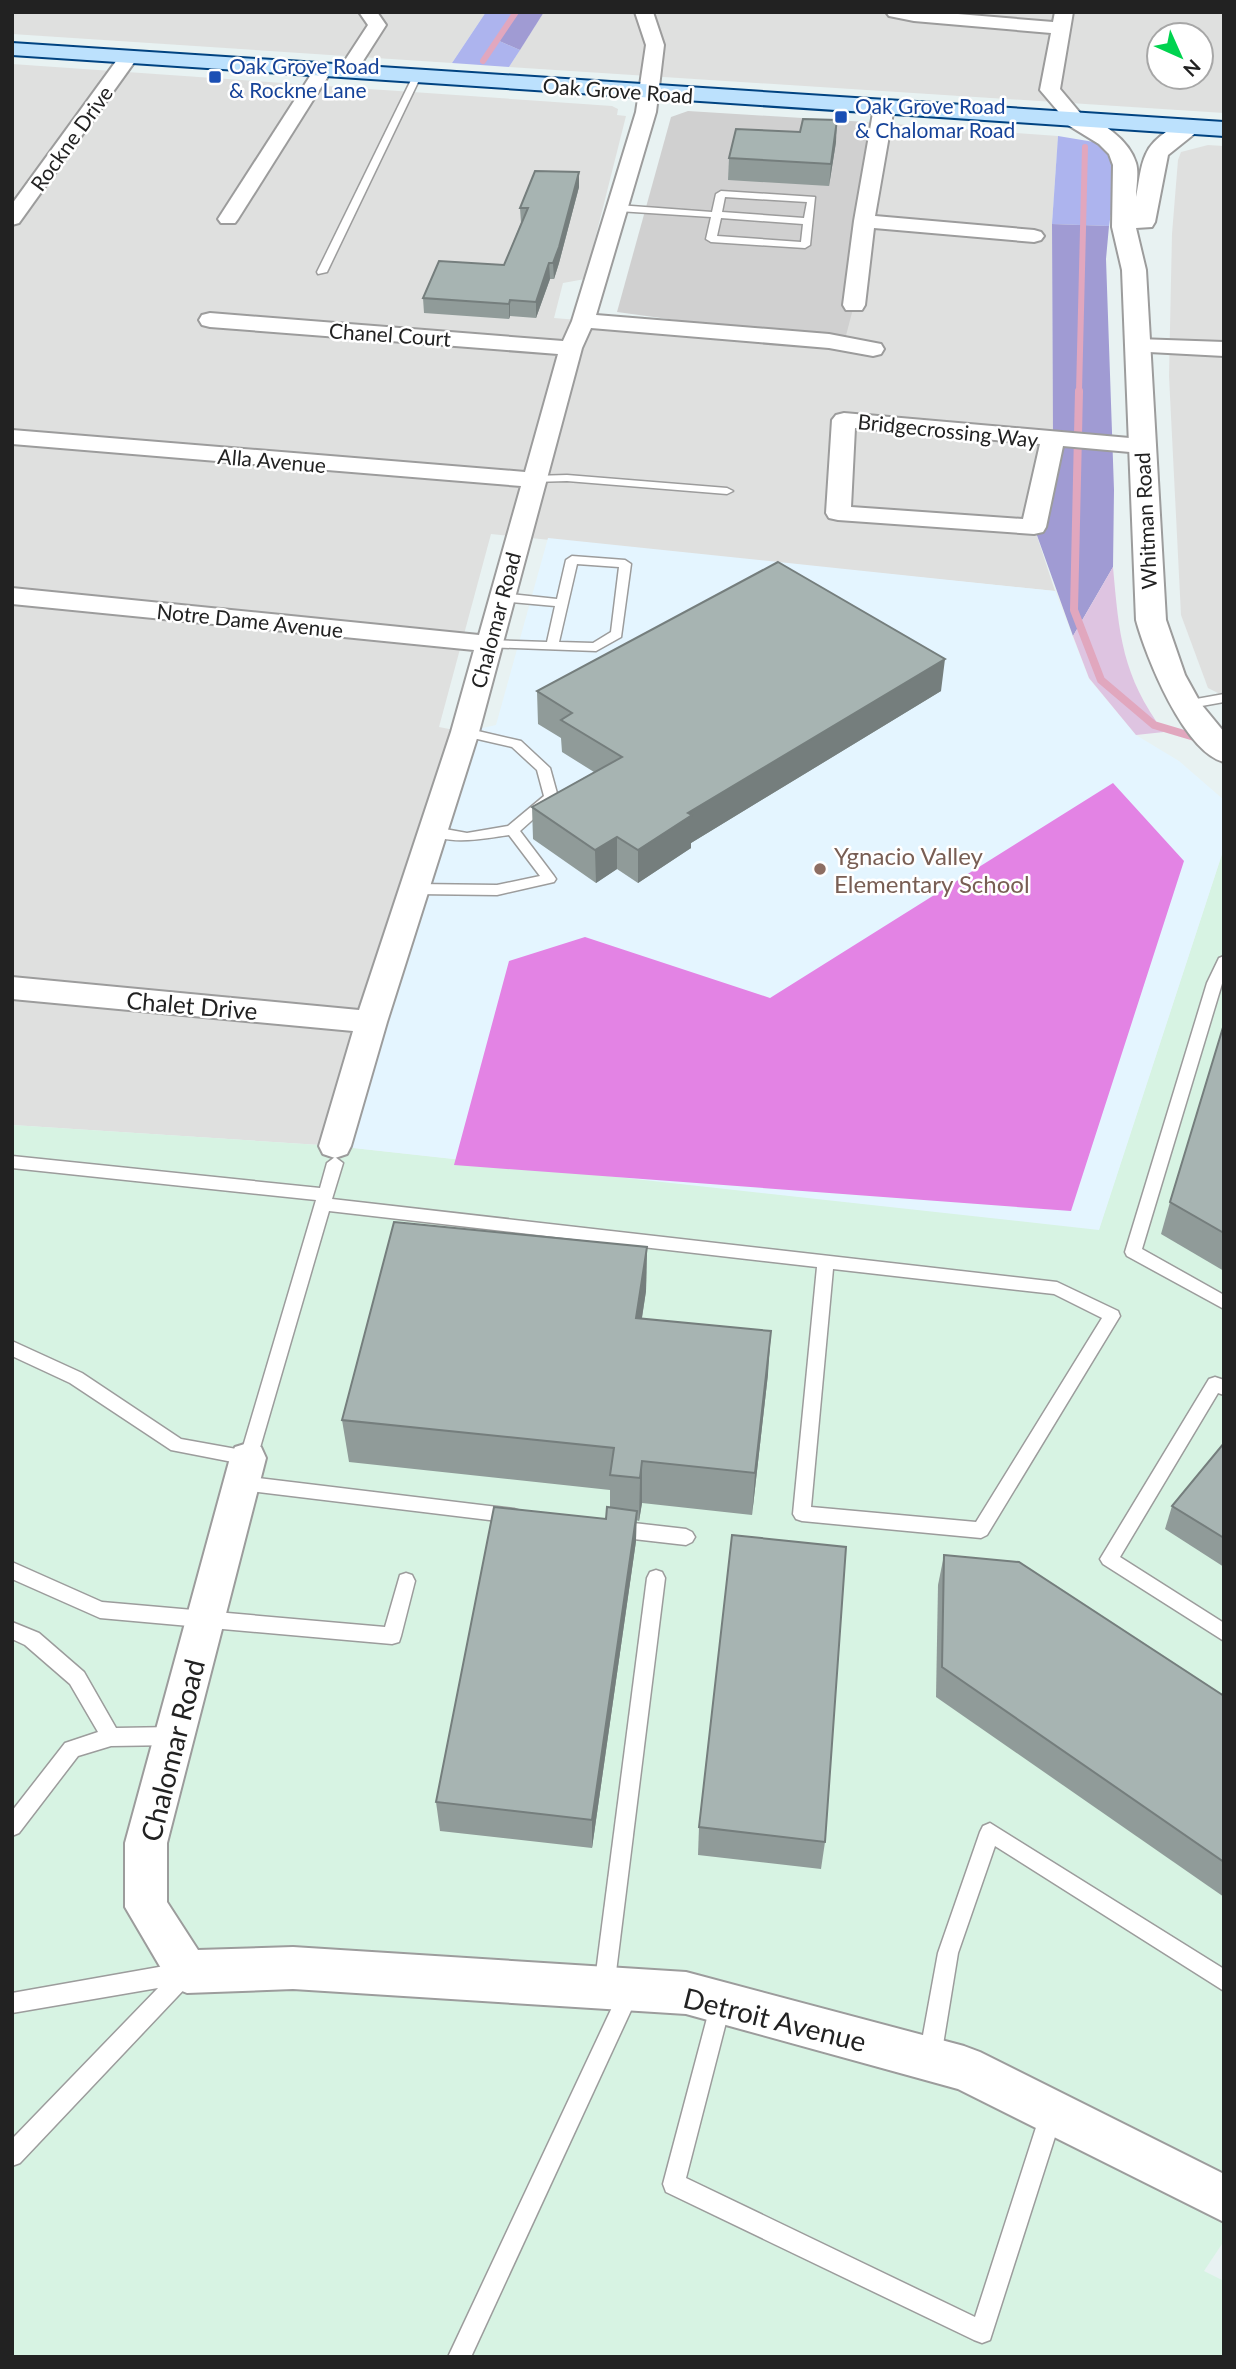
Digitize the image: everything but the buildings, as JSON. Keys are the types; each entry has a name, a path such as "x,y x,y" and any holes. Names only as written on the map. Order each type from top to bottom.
{"main road":[{"name":"Oak Grove Road","path":"12,49 1224,129"}],"street":[{"name":"Chalomar Road","path":"335,1155 371,1022 465,732 571,348 583,321 646,112 655,45 644,12"},
{"path":"895,12 914,16 1062,20 1050,90 1021,116"},
{"path":"347,71 377,25 365,13"},
{"name":"Rockne Drive","path":"12,219 129,57"},
{"path":"1055,69 1065,78 1083,105 1134,142 1153,170"},
{"path":"228,219 323,70"},
{"name":"Whitman Road","path":"1050,90 1076,120 1107,139 1119,151 1125,164 1124,227 1134,270 1138,346 1127,445 1151,620 1158,652 1169,678 1185,705 1214,741"},
{"path":"854,305 864,221 884,107"},
{"name":"Whitman Road","path":"1134,270 1157,155 1165,144 1192,127"},
{"path":"864,221 1034,236"},
{"name":"Chanel Court","path":"210,320 571,348"},
{"path":"583,321 829,341 873,349"},
{"path":"1138,346 1224,349"},
{"name":"Bridgecrossing Way","path":"1053,440 1034,527 838,513 844,420 1127,445"},
{"name":"Alla Avenue","path":"12,437 500,480 533,479"},
{"name":"Notre Dame Avenue","path":"12,596 488,644"},
{"name":"Chalet Drive","path":"12,988 371,1022"},
{"name":"Chalomar Road","path":"187,1972 146,1907 146,1843 245,1471"},
{"name":"Detroit Avenue","path":"187,1972 293,1968 686,1993 964,2068 1224,2199"}],"lane":[{"path":"322,272 417,76"},
{"path":"721,194 812,199 804,245 711,239 716,216 721,194"},
{"path":"618,208 808,221"},
{"path":"533,479 567,478 727,491"},
{"path":"488,644 596,647 617,634 625,564 572,560 552,645"},
{"path":"501,597 562,603"},
{"path":"1185,705 1224,698"},
{"path":"434,831 467,837 512,830 551,797 544,768 516,744 465,732"},
{"path":"416,889 497,890 549,879 512,830"},
{"path":"1224,961 1133,1252 1224,1303"},
{"path":"245,1471 335,1155"},
{"path":"12,1162 825,1263 1056,1288 1112,1316 982,1530 802,1514 825,1263"},
{"path":"12,1348 76,1378 177,1446 245,1471 537,1519"},
{"path":"1224,1388 1215,1384 1109,1559 1224,1633"},
{"path":"605,1527 686,1537"},
{"path":"12,1570 100,1610 392,1636 406,1581"},
{"path":"459,2357 617,1989 656,1578"},
{"path":"12,1630 32,1639 77,1678 111,1737"},
{"path":"12,1827 72,1749 111,1737 174,1736"},
{"path":"930,2059 948,1953 990,1832 1224,1980"},
{"path":"12,2003 187,1972"},
{"path":"12,2155 187,1972"},
{"path":"721,2003 674,2184 982,2332 1051,2112"}],"shaded area":[{"path":"12,12 486,12 452,63 12,34"},
{"path":"486,12 516,12 497,40 520,50 509,67 452,63"},
{"path":"516,12 544,12 520,50 497,40"},
{"path":"544,12 1224,12 1224,113 509,67"},
{"path":"12,64 612,106 618,109 617,115 626,116 585,279 563,283 554,318 829,341 864,221 867,122 1058,136 1052,224 1053,440 1034,527 1055,591 491,534 439,727 465,732 335,1146 12,1125"},
{"path":"688,111 867,122 864,221 854,305 844,343 617,312 671,117"},
{"path":"1058,136 1094,142 1113,157 1116,182 1109,226 1052,224"},
{"path":"1208,145 1224,146 1224,696 1208,688 1181,615 1169,376 1172,234 1178,160 1181,152"},
{"path":"1052,224 1109,226 1106,259 1114,490 1113,567 1073,636 1034,527 1053,440"},
{"name":"Ygnacio Valley Elementary School","path":"548,538 1055,591 1089,679 1136,735 1179,761 1224,800 1224,848 1099,1230 335,1146 465,732 496,725"},
{"path":"1113,567 1125,654 1139,692 1164,732 1136,735 1089,678 1073,636"},
{"path":"1113,783 1184,861 1071,1211 454,1165 509,961 585,937 770,998"},
{"path":"1224,848 1224,2241 1204,2271 1224,2281 1224,2357 12,2357 12,1125 335,1146 1099,1229"}],"waterway":[{"path":"483,61 516,12"},
{"path":"1079,392 1085,147"},
{"path":"1079,391 1074,610 1101,680 1154,725 1201,739"}],"place":[{"name":"Oak Grove Road & Rockne Lane","path":"215,77"},
{"name":"Oak Grove Road & Chalomar Road","path":"841,117"},
{"name":"Ygnacio Valley Elementary School","path":"820,869"}]}
